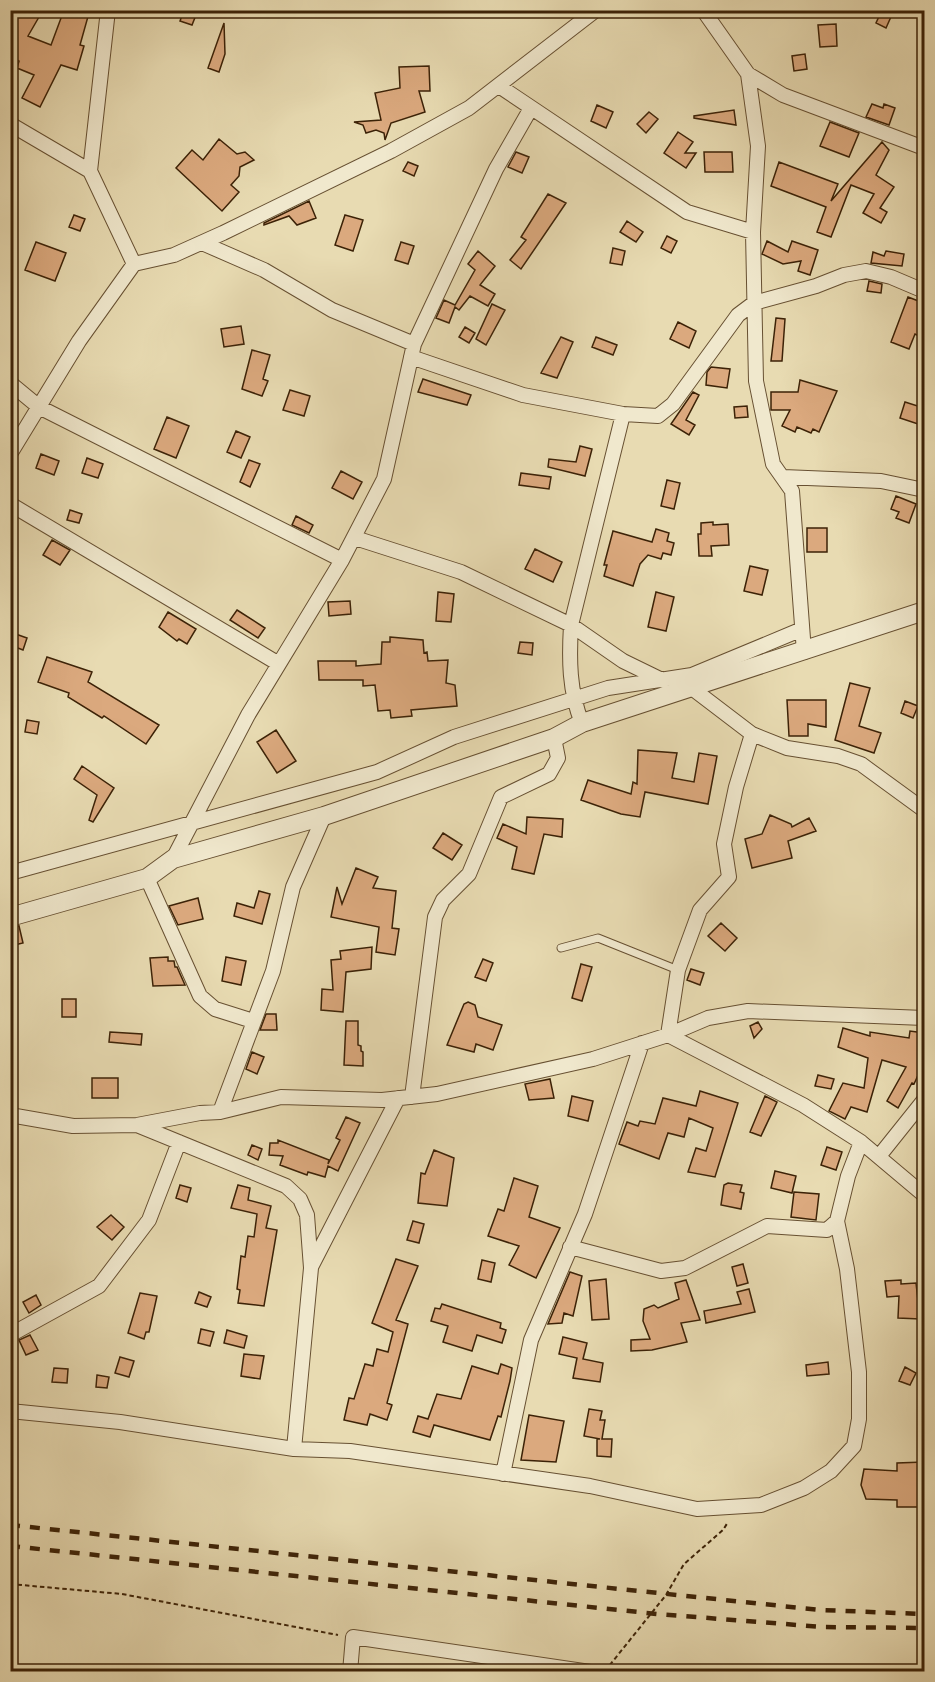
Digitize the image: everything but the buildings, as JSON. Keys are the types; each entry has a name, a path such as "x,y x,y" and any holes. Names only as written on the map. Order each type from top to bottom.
{"street":[{"path":"108,10 90,171 134,264"},
{"path":"10,454 79,341 134,264 174,255 202,243 391,151 469,108 596,10"},
{"path":"703,10 748,74 783,95 924,148"},
{"path":"748,74 758,146 753,232 756,381 773,464 792,491 800,630 804,652"},
{"path":"499,86 687,212 753,232"},
{"path":"173,859 248,715 355,538 384,479 412,350 496,169 531,108"},
{"path":"10,124 90,171"},
{"path":"202,243 264,270 332,310 412,350 523,395 623,414 658,416 673,404 738,315 754,303 866,271 924,291"},
{"path":"10,383 39,407 342,560"},
{"path":"582,723 572,700 569,655 571,625 623,414"},
{"path":"783,477 881,481 924,490"},
{"path":"10,504 279,664"},
{"path":"355,538 461,572 571,625 623,661 663,680 693,689 752,734 787,748 838,756 861,764 924,810"},
{"path":"10,917 147,878 173,859 324,816 554,738 582,723 693,689 924,611"},
{"path":"10,873 377,772 454,738 608,688 692,675 800,630"},
{"path":"668,1035 678,969 700,910 729,877 724,844 736,787 752,734"},
{"path":"412,1096 435,917 443,900 469,874 501,797 549,774 558,758 554,738"},
{"path":"220,1112 273,971 293,887 324,816"},
{"path":"147,878 200,996 214,1009 253,1021"},
{"path":"10,1115 73,1126 137,1125 200,1113 220,1112 281,1097 398,1098 437,1094 593,1059 668,1035 708,1018 748,1011 924,1018"},
{"path":"668,1035 803,1105 880,1155 924,1195"},
{"path":"503,1474 531,1340 585,1214 642,1043"},
{"path":"311,1268 398,1098"},
{"path":"880,1155 924,1100"},
{"path":"137,1125 286,1186 300,1199 308,1215 311,1268 294,1449"},
{"path":"10,1335 99,1286 149,1220 179,1142"},
{"path":"10,1411 120,1422 294,1449 350,1451 590,1486 697,1509 761,1505 804,1488 831,1471 854,1446 859,1419 859,1372 847,1269 837,1221 848,1176 861,1142"},
{"path":"570,1247 661,1270 685,1268 767,1226 827,1230 837,1221"},
{"path":"350,1671 353,1637 590,1671"}],"lane":[{"path":"561,948 598,938 678,969"}],"path":[{"path":"604,1671 666,1595 684,1564 723,1530 737,1507"},
{"path":"10,1584 122,1594 353,1637"}],"railway":[{"path":"10,1525 820,1610 924,1614"},
{"path":"10,1546 657,1614 823,1627 924,1628"}]}
